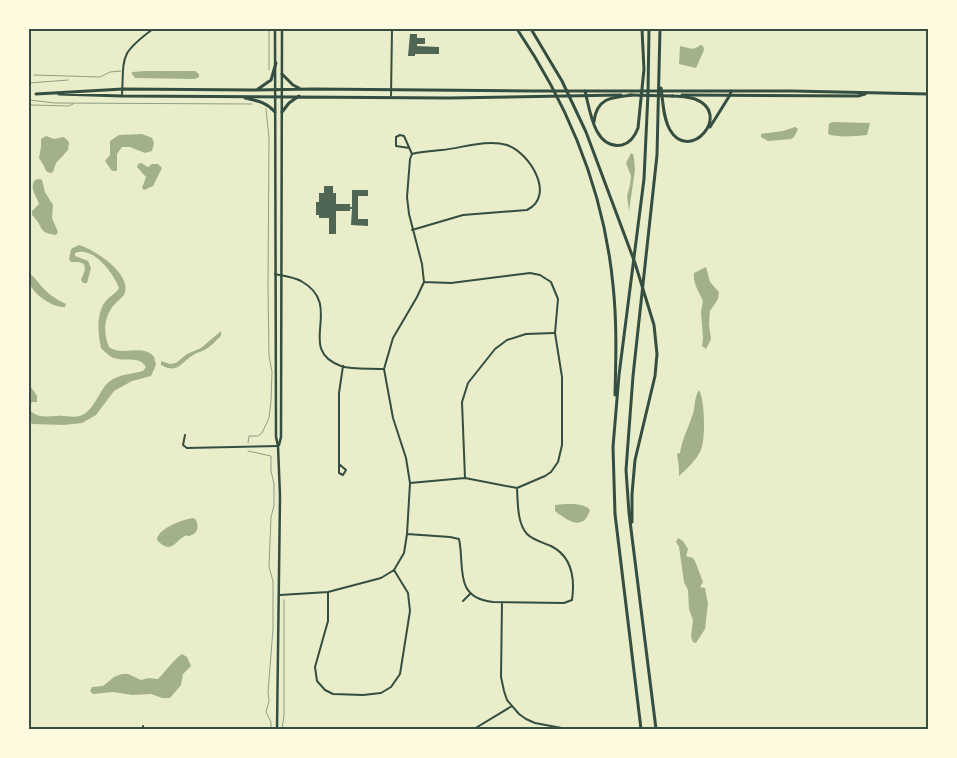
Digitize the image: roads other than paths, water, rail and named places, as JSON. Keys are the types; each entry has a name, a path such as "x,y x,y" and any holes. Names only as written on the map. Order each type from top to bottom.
{"main road":[{"path":"275,29 276,437 278,446 280,595 277,729"},
{"path":"278,446 281,437 282,29"},
{"path":"517,29 544,70 583,155 601,213 609,255 614,299 616,367 613,470 615,514 641,729"},
{"path":"531,29 556,70 580,116 631,253 654,325 657,354 656,376 634,469 632,494 633,543"},
{"path":"642,29 647,118"},
{"path":"614,425 642,193 647,118 649,29"},
{"path":"656,729 626,470 628,426 658,143 661,29"},
{"path":"252,90 261,88 269,83 276,63"},
{"path":"585,93 594,125 601,138 609,144 621,145 633,138 639,122 644,69"},
{"path":"282,74 299,89"},
{"path":"660,74 665,114 671,132 680,139 687,141 700,138 705,134 731,93"},
{"path":"36,94 122,89 391,89 543,93 731,93 858,96 868,93 928,94"},
{"path":"29,94 391,97 543,93"},
{"path":"672,93 697,100 707,108 710,121 705,134"},
{"path":"594,125 596,110 601,104 612,98 634,94"},
{"path":"240,96 263,102 275,112"},
{"path":"282,112 299,96"}],"street":[{"path":"122,96 124,59 129,49 153,29"},
{"path":"391,97 392,29"},
{"path":"280,595 328,592 381,578 394,570 404,553 410,483 406,458 393,418 384,369 393,338 418,297 424,282 422,264 412,230 408,197 410,159 412,154 404,136 396,137 396,146 409,148"},
{"path":"412,154 489,143 506,145 518,151 531,165 541,191 534,206 526,210 464,215 412,230"},
{"path":"410,483 465,478 517,488 550,472 558,462 561,454 562,387 555,333 559,305 557,294 551,282 540,275 527,273 444,284 424,282"},
{"path":"275,274 302,282 317,296 322,308 319,335 320,346 327,357 343,366 384,369"},
{"path":"465,478 462,402 468,384 495,349 507,340 526,334 555,333"},
{"path":"339,464 339,393 343,366"},
{"path":"185,435 183,446 190,449 278,446"},
{"path":"407,534 459,539 461,574 464,584 470,594 486,601 564,602 572,600 572,570 564,554 532,538 524,528 521,522 517,488"},
{"path":"328,592 328,621 315,667 316,679 319,685 333,694 378,694 391,687 400,674 410,611 406,589 394,570"},
{"path":"463,601 470,594"},
{"path":"502,602 502,682 505,694 519,714 530,720 567,729"},
{"path":"474,729 512,706"}],"lane":[{"path":"34,76 100,77 110,72 123,71"}]}
